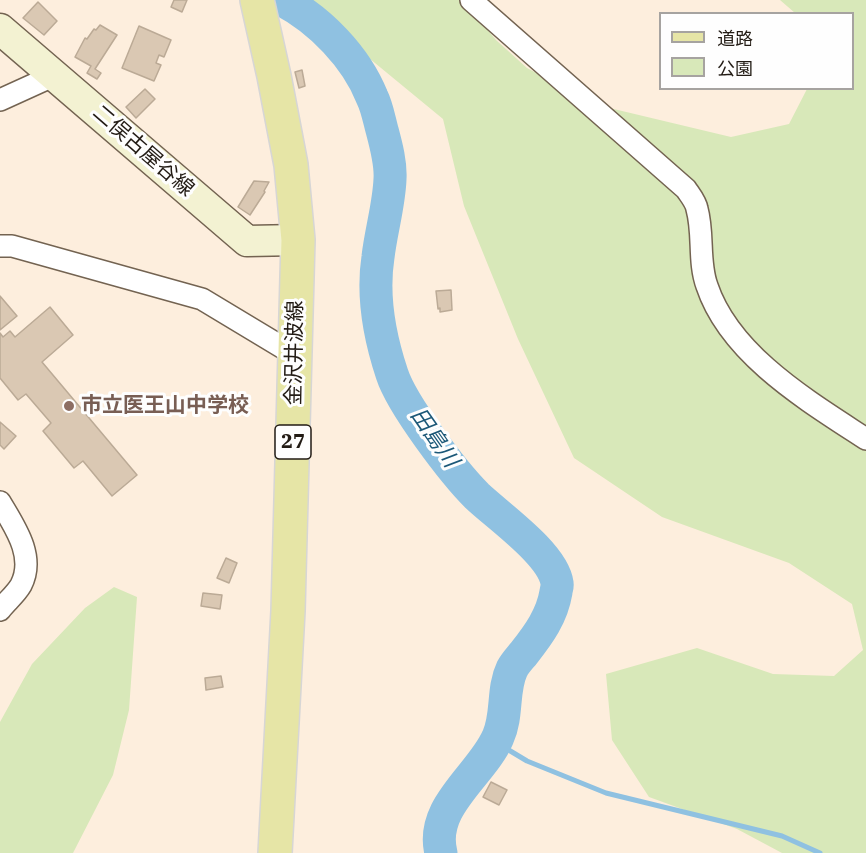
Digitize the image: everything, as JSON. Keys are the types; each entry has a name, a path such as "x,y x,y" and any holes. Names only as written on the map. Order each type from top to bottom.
{"main road":[{"name":"金沢井波線","path":"257,0 291,165 298,240 288,611 275,853"},
{"name":"二俣古屋谷線","path":"0,29 246,242 298,240"}],"street":[{"path":"471,0 686,189 697,208 706,285 720,315 739,342 800,395 866,439"},
{"path":"0,100 55,75"},
{"path":"0,246 12,246 202,299 295,356"},
{"path":"0,502 21,540 27,562 21,584 0,610"}],"green space":[{"path":"284,0 463,0 496,40 527,68 597,105 731,137 789,124 806,90 854,90 854,12 794,12 780,0 866,0 866,853 782,853 737,829 649,797 612,740 606,674 697,648 773,674 834,676 863,650 852,604 789,563 662,517 574,458 518,339 464,206 443,119 313,12"},
{"path":"114,587 137,597 129,710 113,775 73,853 0,853 0,722 32,664 85,608"}],"building":[{"path":"174,0 187,0 182,12 171,7"},
{"path":"38,2 57,21 44,35 23,18"},
{"path":"100,25 117,35 95,69 101,73 97,79 87,73 91,66 75,57 85,38 87,39"},
{"path":"139,26 171,40 164,57 159,55 156,63 161,65 154,81 122,68"},
{"path":"302,70 305,86 299,88 295,72"},
{"path":"145,89 155,99 136,118 126,107"},
{"path":"254,181 269,182 250,215 238,207"},
{"path":"451,290 452,310 440,312 436,291"},
{"path":"0,296 17,316 0,330"},
{"path":"50,307 73,335 42,362 137,475 112,496 83,461 74,468 43,431 51,423 26,394 18,400 0,378 0,333 3,337 10,331 15,337"},
{"path":"0,422 16,436 4,449 0,445"},
{"path":"226,558 237,563 229,583 217,578"},
{"path":"203,593 222,595 220,609 201,606"},
{"path":"221,676 223,687 206,690 205,678"},
{"path":"491,782 507,790 499,805 483,797"}],"waterway":[{"name":"田島川","path":"282,0 310,18 347,54 365,82 377,109 388,154 390,173 376,272 378,317 384,346 398,387 417,420 455,472 477,496 523,536 546,560 557,584 554,601 544,624 512,669 498,737 481,765 459,792 443,820 439,836 441,853"},
{"path":"497,740 527,761 606,793 782,836 820,853"}],"place":[{"name":"市立医王山中学校","path":"69,406"}]}
